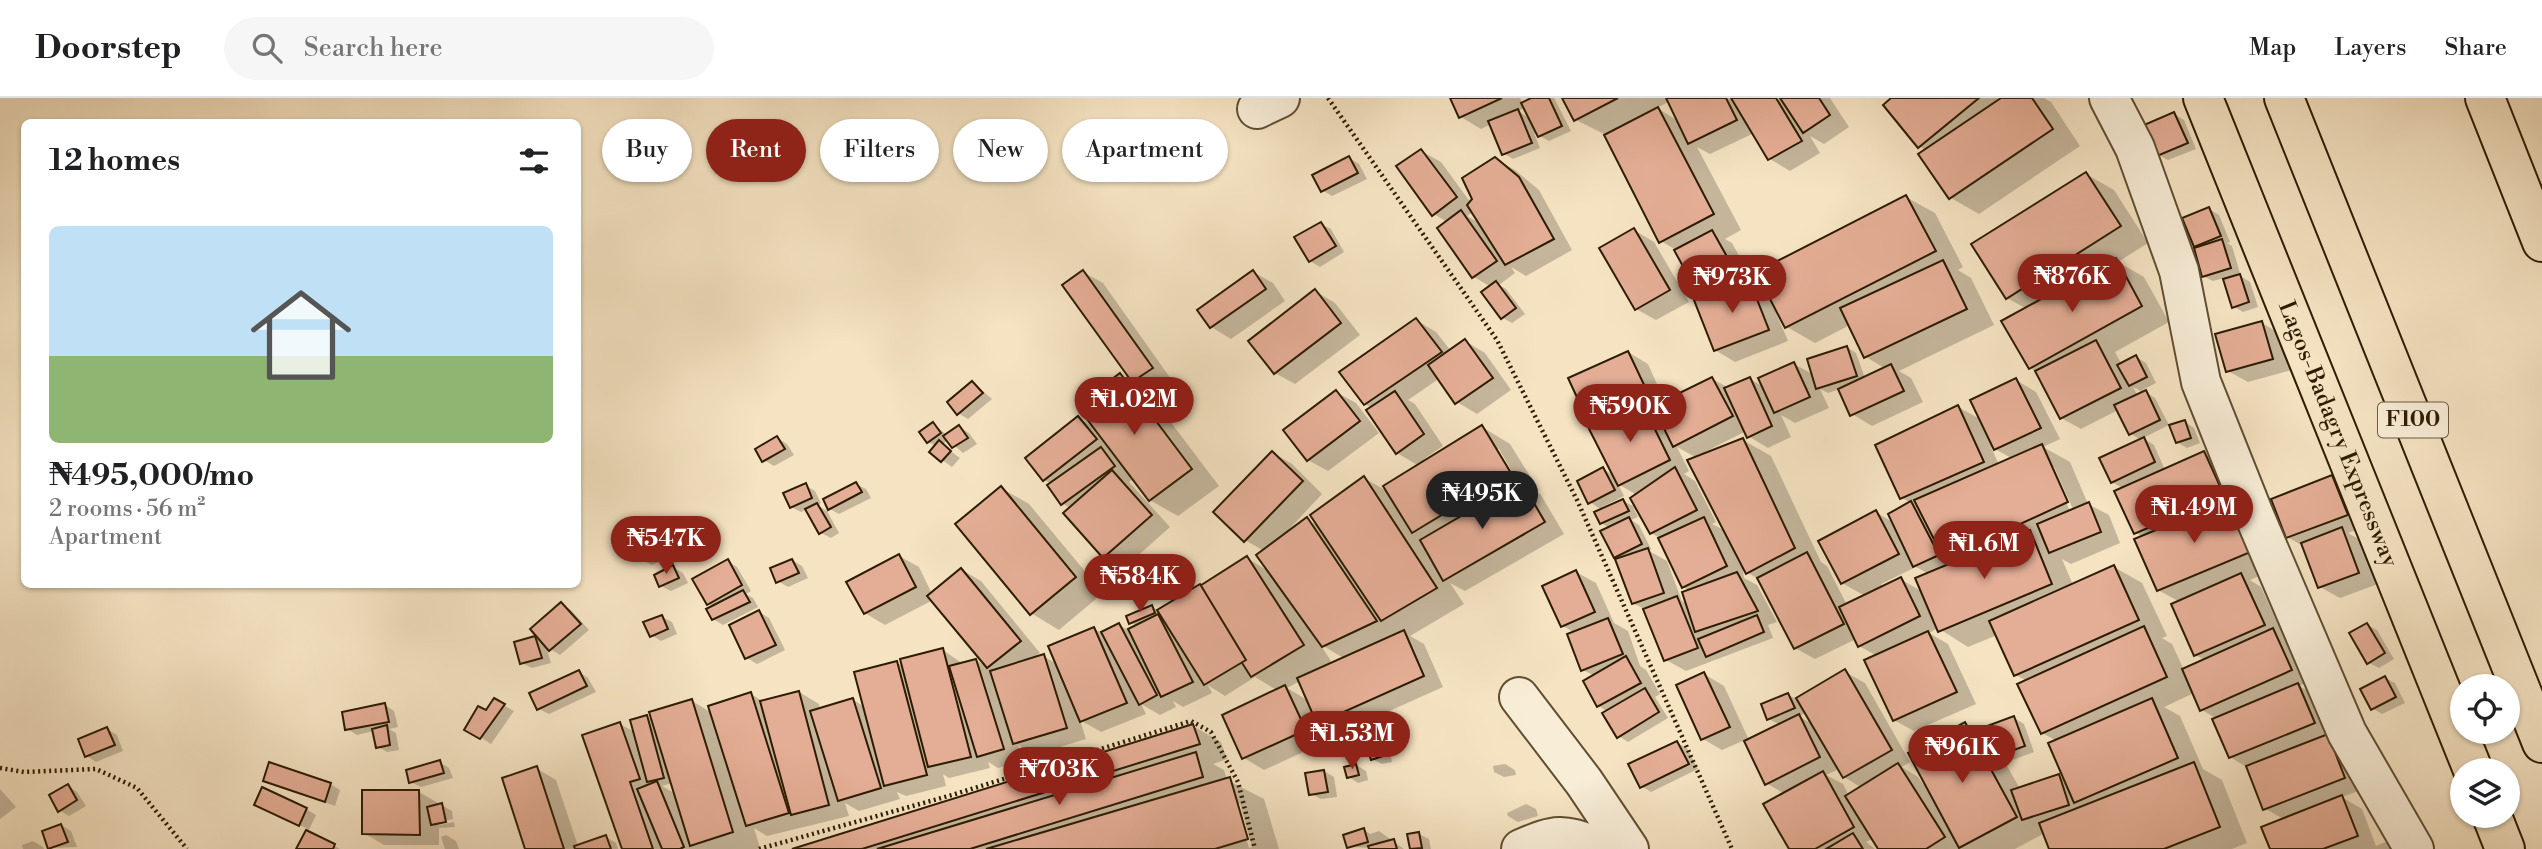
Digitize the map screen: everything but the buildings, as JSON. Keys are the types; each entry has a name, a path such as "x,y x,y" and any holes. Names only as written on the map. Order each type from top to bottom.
{"main road":[{"name":"Lagos-Badagry Expressway","path":"2203,98 2468,758"},
{"name":"F100","path":"2284,98 2542,743"},
{"path":"2485,98 2542,242"},
{"path":"2497,828 2505,849"}],"street":[{"path":"2109,98 2135,148 2179,271 2201,382 2264,539 2347,733 2414,849"},
{"path":"1519,697 1584,782 1629,849"},
{"path":"1521,849 1550,835 1563,835 1605,849"}],"path":[{"path":"1328,98 1497,340 1577,500 1732,849"},
{"path":"760,849 952,795 1191,721 1210,732 1238,782 1255,849"},
{"path":"0,768 24,772 96,769 136,788 187,849"}]}
